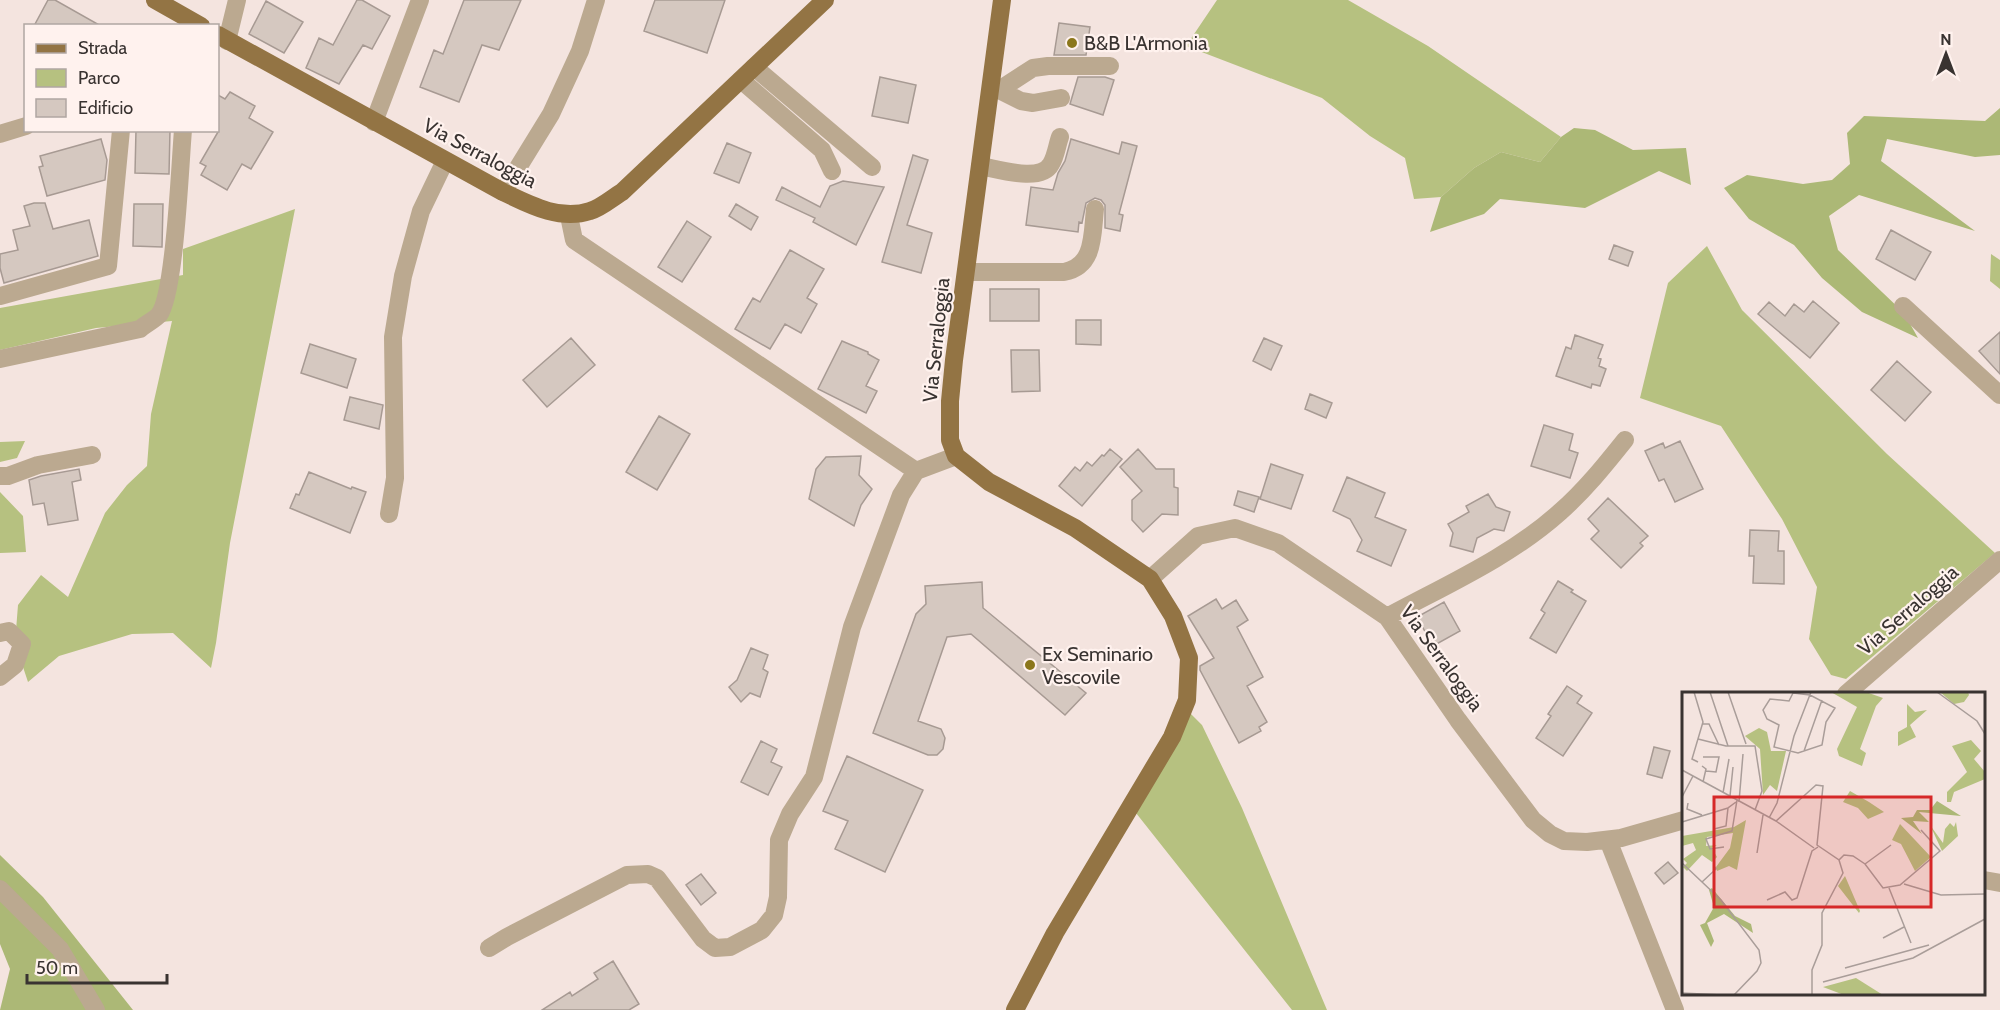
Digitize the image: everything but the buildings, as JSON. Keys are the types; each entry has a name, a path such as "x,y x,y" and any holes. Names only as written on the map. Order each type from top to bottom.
{"main road":[{"path":"155,0 197,24"},
{"path":"569,216 591,211 622,192 825,0"},
{"name":"Via Serraloggia","path":"956,456 950,440 950,401 980,166 995,88 1002,0"},
{"name":"Via Serraloggia","path":"222,38 503,192 533,206 569,216"},
{"path":"956,456 989,482 1075,528 1150,579 1173,616 1189,657 1187,700 1172,737 1055,933 1014,1010"}],"street":[{"name":"Via Serraloggia","path":"222,38 237,0"},
{"path":"374,122 420,0"},
{"path":"503,192 551,114 580,51 596,0"},
{"path":"995,88 1033,68 1110,66"},
{"path":"754,67 872,167"},
{"path":"741,80 822,150 832,171"},
{"path":"995,88 1021,101 1033,103 1061,98"},
{"path":"0,134 24,127"},
{"path":"0,296 108,266 121,132"},
{"path":"0,359 140,329 159,315 167,294 171,267 183,132"},
{"path":"980,166 1039,174 1051,165 1060,137"},
{"path":"389,514 395,478 393,337 403,276 421,211 445,161"},
{"path":"966,272 1076,270 1084,262 1090,250 1095,209"},
{"path":"569,216 574,240 916,471"},
{"path":"1904,306 2000,395"},
{"path":"1387,617 1499,557 1559,513 1597,476 1625,440"},
{"path":"0,476 8,476 38,465 92,455"},
{"path":"489,948 627,875 648,874 657,878 703,939 715,948 730,947 762,930 774,915 778,897 779,840 790,814 814,777 852,627 901,495 916,471 956,456"},
{"name":"Via Serraloggia","path":"1150,579 1198,536 1235,528 1278,543 1387,617 1458,720 1533,820 1550,834 1564,841 1608,840 1682,820"},
{"name":"Via Serraloggia","path":"1847,692 2000,560"},
{"path":"0,633 9,632 22,645 15,665 0,677"},
{"path":"1608,840 1675,1010"},
{"path":"1985,880 2000,883"},
{"path":"0,889 60,949 96,1010"}],"green space":[{"path":"1217,0 1348,0 1428,46 1561,137 1540,162 1501,152 1474,168 1441,197 1414,199 1405,158 1370,136 1322,98 1186,46"},
{"path":"2000,108 2000,155 1975,157 1887,139 1881,161 1975,231 1859,195 1829,216 1838,250 1904,313 1918,338 1862,312 1822,278 1794,245 1749,219 1724,188 1747,175 1803,184 1832,180 1850,164 1847,133 1864,116 1985,121"},
{"path":"1574,128 1595,130 1633,150 1686,148 1691,185 1659,171 1585,208 1500,199 1484,214 1430,232 1441,197 1474,168 1501,152 1540,162 1561,137"},
{"path":"295,209 230,543 211,668 173,633 132,634 59,656 28,682 15,643 18,605 41,575 68,597 105,513 127,485 147,466 151,414 172,321 96,328 0,350 0,308 183,275 183,249"},
{"path":"1707,246 1742,310 1887,454 1995,553 1846,679 1831,675 1809,639 1817,587 1782,519 1721,426 1640,398 1668,283"},
{"path":"1991,254 2000,260 2000,289 1990,281"},
{"path":"25,441 17,458 0,462 0,442"},
{"path":"0,492 23,516 26,552 0,553"},
{"path":"1189,712 1202,725 1242,808 1327,1010 1292,1010 1136,813"},
{"path":"0,855 43,897 133,1010 0,1010 10,969 0,944"}],"place":[{"name":"B&B L'Armonia","path":"1072,43"},
{"name":"Ex Seminario Vescovile","path":"1030,665"}]}
